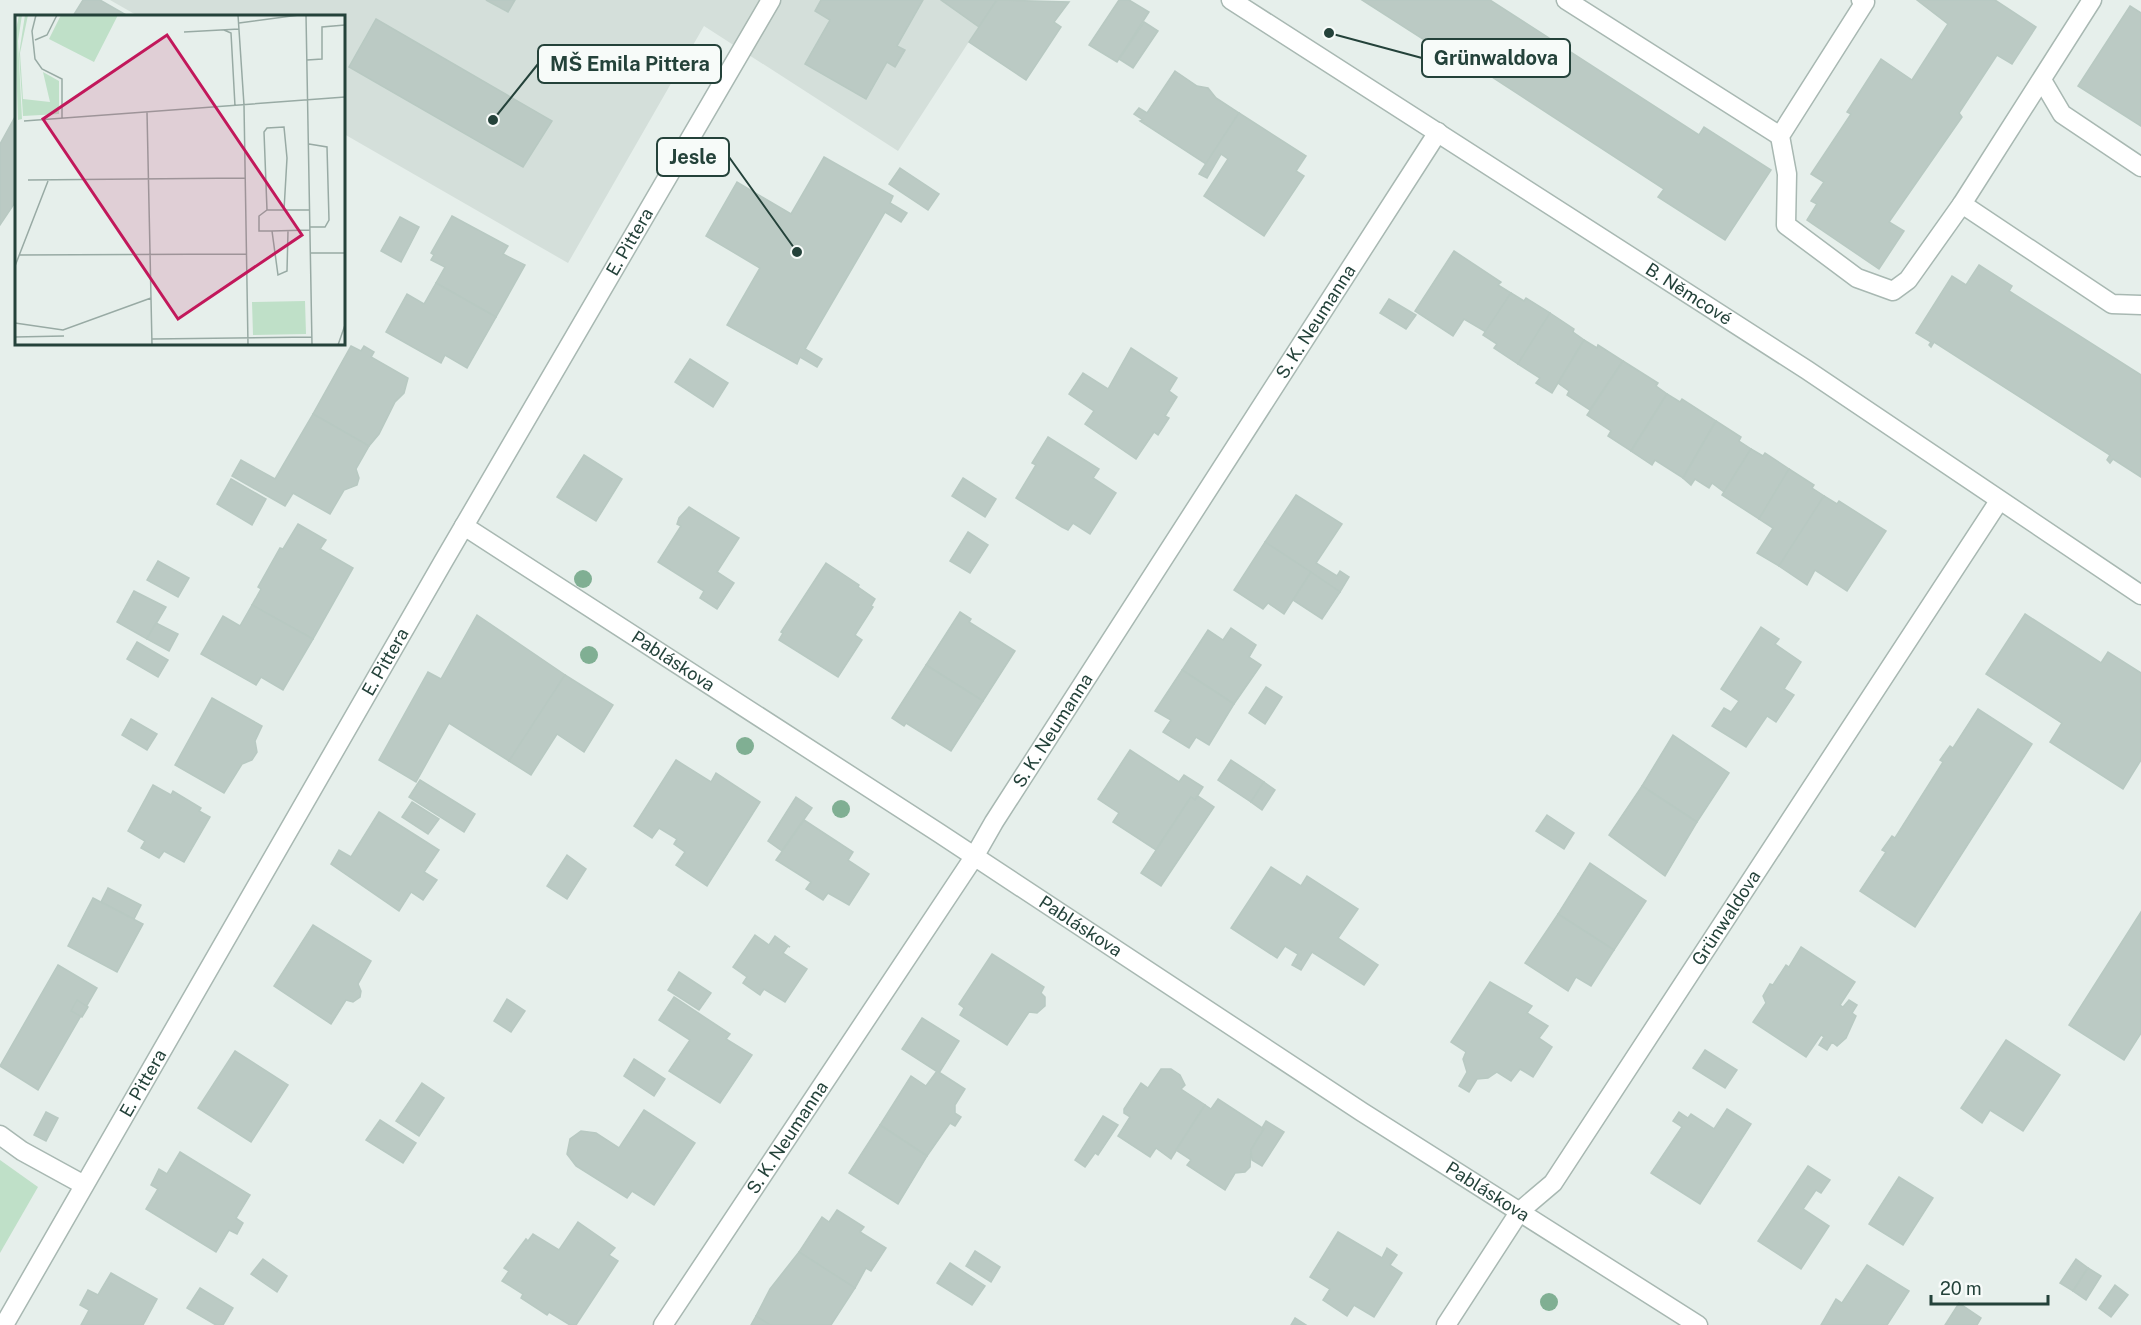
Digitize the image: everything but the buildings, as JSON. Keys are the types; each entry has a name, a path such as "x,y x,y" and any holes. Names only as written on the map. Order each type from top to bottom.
{"street":[{"name":"E. Pittera","path":"4,1325 464,526 771,0"},
{"name":"B. Němcové","path":"1231,0 1807,370 2141,595"},
{"path":"1566,0 1780,136"},
{"path":"1864,1 1780,136 1787,174 1786,225 1857,278 1876,287 1893,291 1908,280 1962,204 2092,0"},
{"path":"2042,80 2061,114 2141,167"},
{"name":"S. K. Neumanna","path":"663,1325 974,857 994,822 1438,132"},
{"path":"1962,204 2112,304 2141,306"},
{"name":"Grünwaldova","path":"1446,1325 1520,1211 1553,1183 1999,501"},
{"name":"Pabláskova","path":"464,526 1362,1112 1698,1325"},
{"path":"0,1135 22,1151 84,1185"}],"shaded area":[{"path":"110,0 486,0 507,12 515,0 996,0 898,151 704,26 568,263 345,135 345,15 136,15"}],"green space":[{"path":"0,1160 38,1187 0,1253"}],"place":[{"name":"Grünwaldova","path":"1329,33"},
{"name":"MŠ Emila Pittera","path":"493,120"},
{"name":"Jesle","path":"797,252"}]}
